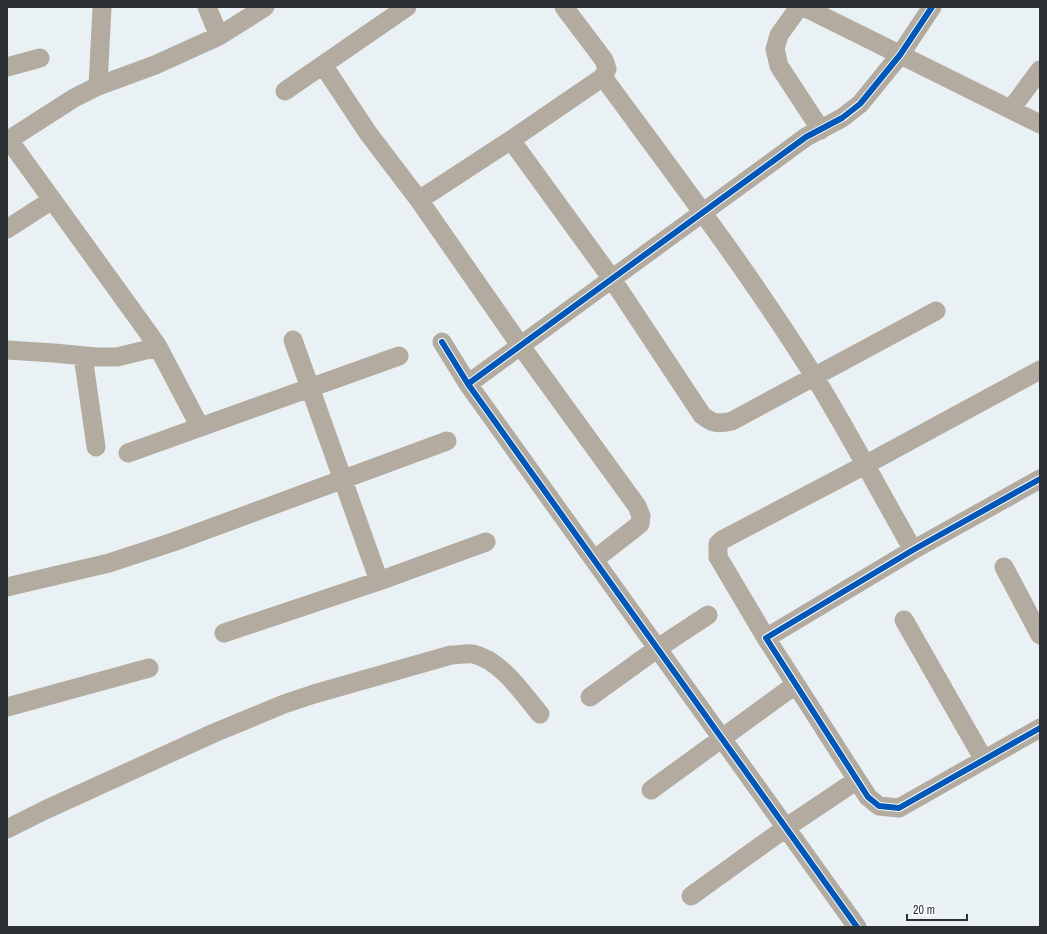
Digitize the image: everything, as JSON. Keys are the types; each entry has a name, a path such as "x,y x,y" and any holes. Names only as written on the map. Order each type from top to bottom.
{"street":[{"path":"98,86 102,7"},
{"path":"207,7 219,36"},
{"path":"200,427 148,331 8,141 74,98 98,86 155,65 219,36 265,7"},
{"path":"285,91 407,7"},
{"path":"419,200 511,140 603,77 607,69 604,60 564,7"},
{"path":"799,7 779,35 775,49 779,66 821,130"},
{"path":"804,7 1040,124"},
{"path":"468,384 806,137 842,118 860,104 900,55 932,7"},
{"path":"7,67 40,58"},
{"path":"324,65 368,133 419,200 520,345 637,506 642,516 640,524 594,560"},
{"path":"1011,110 1040,70"},
{"path":"603,77 704,213 771,311 814,377 913,550"},
{"path":"511,140 612,279 702,415 710,422 720,424 732,421 936,311"},
{"path":"7,229 52,200"},
{"path":"293,340 379,580"},
{"path":"442,342 468,384 787,827 857,927"},
{"path":"7,350 96,357 117,357 158,347"},
{"path":"83,356 96,447"},
{"path":"128,453 399,356"},
{"path":"1040,370 865,465 722,540 718,544 718,557 795,685 868,797 880,806 899,808 1040,728"},
{"path":"7,587 109,562 173,542 447,441"},
{"path":"766,638 913,550 1040,479"},
{"path":"224,633 486,542"},
{"path":"1004,567 1040,635"},
{"path":"590,697 708,614"},
{"path":"904,620 984,760"},
{"path":"7,829 45,810 214,733 284,704 451,655 472,654 486,659 502,669 540,714"},
{"path":"7,706 149,668"},
{"path":"651,790 795,685"},
{"path":"691,896 787,827 857,780"}],"cycle path":[{"path":"468,384 806,137 842,118 860,104 900,55 932,7"},
{"path":"442,342 468,384 857,927"},
{"path":"1040,479 913,550 766,638 868,797 879,806 899,808 1040,728"}]}
